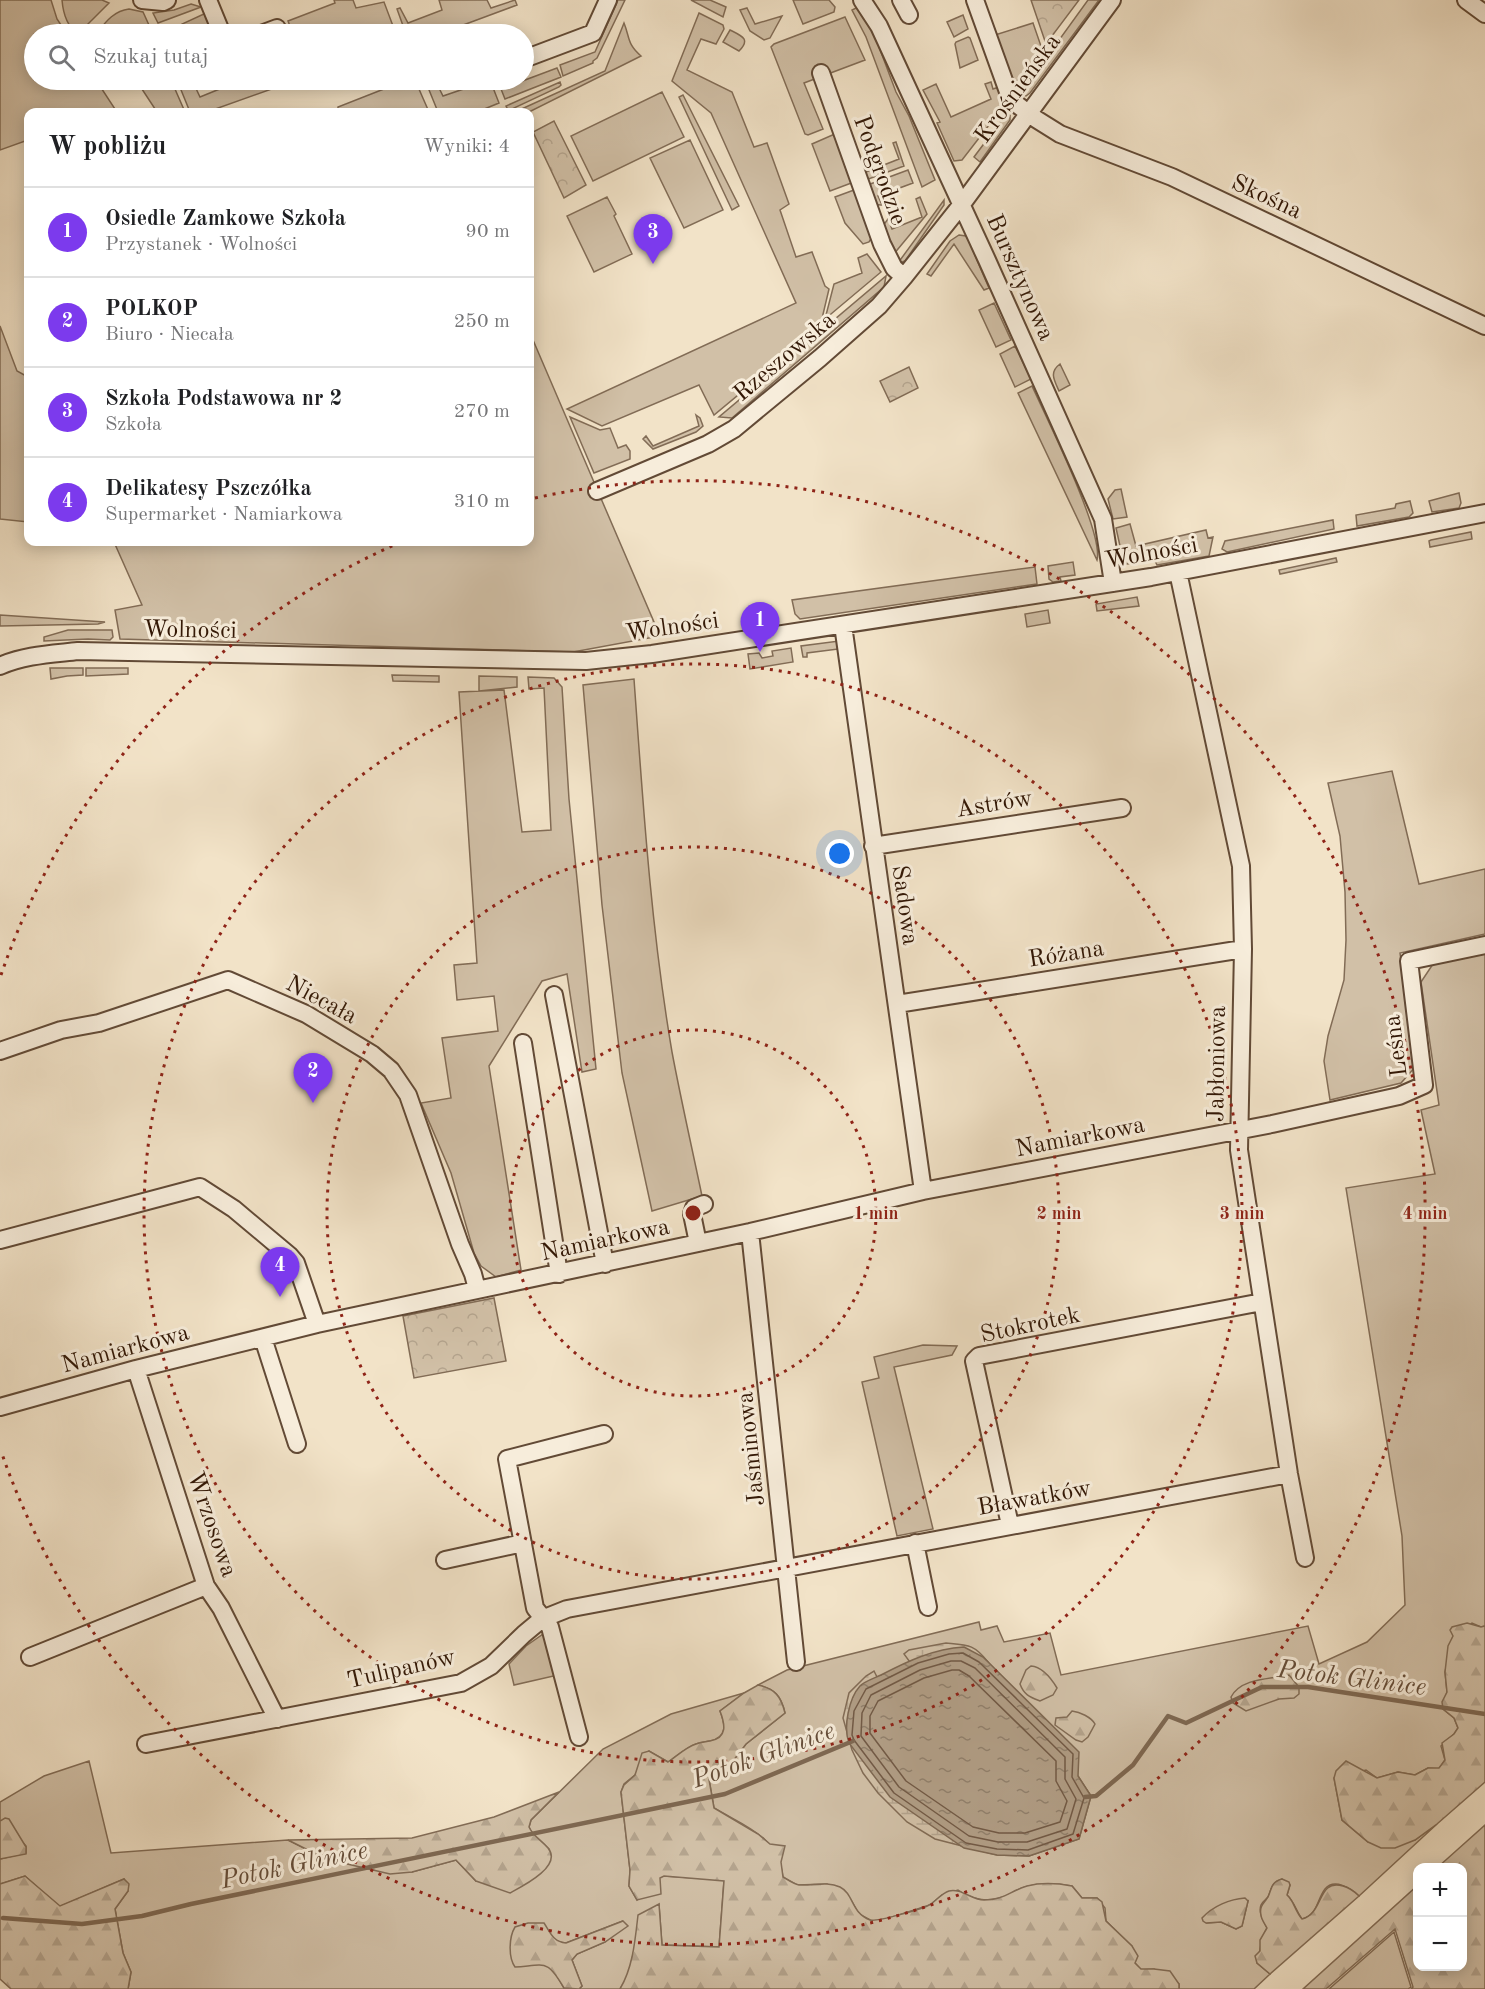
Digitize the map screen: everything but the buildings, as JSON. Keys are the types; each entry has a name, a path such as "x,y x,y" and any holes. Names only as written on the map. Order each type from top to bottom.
{"street":[{"path":"142,0 163,2 167,0"},
{"path":"208,0 218,24"},
{"path":"534,56 593,33 608,0"},
{"name":"Skośna","path":"975,0 1011,100 1060,134 1172,177 1485,326"},
{"name":"Krośnieńska","path":"962,204 1112,0"},
{"path":"1466,0 1485,14"},
{"name":"Bursztynowa","path":"865,1 879,26 962,204 1103,519 1113,583"},
{"name":"Podgrodzie","path":"821,73 882,244 894,268 904,277"},
{"name":"Rzeszowska","path":"597,491 708,444 734,429 858,326 887,298 962,204"},
{"name":"Wolności","path":"0,666 43,655 78,651 586,661 652,654 1113,583 1485,513"},
{"name":"Jabłoniowa","path":"1178,572 1240,866 1243,950 1239,1150 1289,1474 1305,1558"},
{"name":"Sadowa","path":"843,625 923,1191"},
{"name":"Astrów","path":"873,846 1122,808"},
{"name":"Leśna","path":"1239,1129 1255,1128 1399,1096 1424,1085 1408,961 1485,945"},
{"name":"Różana","path":"897,1004 1243,950"},
{"name":"Niecała","path":"0,1051 61,1030 99,1023 228,980 306,1014 372,1054 391,1070 408,1095 477,1289"},
{"path":"554,995 605,1264"},
{"path":"523,1043 559,1274"},
{"name":"Namiarkowa","path":"0,1407 136,1369 317,1324 605,1264 923,1191 1239,1129"},
{"path":"0,1240 200,1187 234,1209 296,1263 317,1324"},
{"path":"698,1243 692,1214 694,1209 704,1204"},
{"name":"Jaśminowa","path":"750,1232 796,1662"},
{"name":"Stokrotek","path":"1010,1526 974,1361 979,1356 1262,1302"},
{"path":"263,1338 297,1444"},
{"name":"Wrzosowa","path":"136,1369 206,1586 221,1608 277,1719"},
{"path":"579,1737 550,1627 535,1608 507,1459 604,1434"},
{"name":"Bławatków","path":"787,1567 1289,1474"},
{"path":"445,1560 523,1543"},
{"path":"915,1543 928,1607"},
{"name":"Tulipanów","path":"146,1744 461,1683 491,1666 542,1619 567,1609 787,1567"},
{"path":"30,1657 206,1586"}],"green space":[{"path":"0,0 51,0 60,24 24,24 24,90 103,90 114,108 24,108 24,141 0,150"},
{"path":"62,0 102,0 109,3 88,24 69,24"},
{"path":"334,0 353,0 356,8 384,2 392,24 289,24 288,21 335,3"},
{"path":"439,0 487,0 491,8 515,0 517,5 466,24 402,24 397,9 400,8 408,23 442,10"},
{"path":"618,0 625,0 597,58 593,63 563,76 560,65 595,52"},
{"path":"691,0 710,0 726,7 723,17"},
{"path":"793,0 829,0 835,7 834,12 803,24"},
{"path":"1031,0 1079,0 1046,44"},
{"path":"1088,0 1099,0 1030,93 1026,96 1020,94"},
{"path":"191,4 201,7 158,23 153,13 174,10"},
{"path":"858,7 873,31 896,92 909,116 935,180 922,187 866,37 852,10"},
{"path":"747,8 755,24 782,16 770,38 764,40 750,31 740,10"},
{"path":"123,10 143,12 148,24 104,24"},
{"path":"206,13 212,24 182,24"},
{"path":"699,13 723,25 724,29 716,44 701,39 687,70 732,92 754,147 767,143 789,204 780,210 796,257 812,252 825,286 829,289 820,327 714,415 699,385 602,426 567,409 796,303 711,113 672,81"},
{"path":"963,15 968,29 954,37 947,22"},
{"path":"845,17 865,60 804,83 823,129 808,135 805,134 771,47"},
{"path":"624,23 631,44 641,56 534,110 524,108 605,71"},
{"path":"1033,23 1042,49 1013,86 995,35"},
{"path":"730,30 744,38 743,47 739,51 723,42"},
{"path":"968,37 978,60 960,68 955,44"},
{"path":"557,68 561,77 534,88 534,77"},
{"path":"560,82 559,87 514,108 506,106"},
{"path":"991,82 993,89 999,87 1007,102 962,160 954,161 937,123 940,122 923,90 936,84 951,117 991,99 985,84"},
{"path":"143,90 175,90 183,108 154,108"},
{"path":"181,90 197,90 200,97 217,90 269,90 218,108 188,108"},
{"path":"381,90 419,90 427,108 338,108"},
{"path":"429,90 440,90 443,96 461,90 494,90 499,103 487,108 436,108"},
{"path":"501,90 528,90 505,99"},
{"path":"662,92 684,137 593,181 571,136"},
{"path":"683,95 739,206 732,210 679,97"},
{"path":"1010,109 1010,120 980,162 974,157"},
{"path":"554,121 586,185 564,198 534,131"},
{"path":"837,133 854,182 830,191 812,144"},
{"path":"690,140 723,210 684,228 650,158"},
{"path":"896,142 904,166 863,181 862,170 864,168 866,172 899,159 893,143"},
{"path":"908,170 913,183 878,196 882,205 873,202 865,186"},
{"path":"854,190 872,237 869,242 863,244 845,223 835,197"},
{"path":"607,197 632,254 594,272 567,216"},
{"path":"920,197 927,214 893,255 882,227 888,219 892,229 922,217 916,199"},
{"path":"944,200 944,205 905,261 898,263"},
{"path":"959,235 966,236 968,239 989,288 984,290 954,244 931,276 927,274 950,241"},
{"path":"867,254 881,272 825,319 834,284 862,273 858,258"},
{"path":"886,276 884,287 732,418 719,417"},
{"path":"994,303 1011,340 996,347 979,310"},
{"path":"0,326 17,371 24,375 24,522 0,519"},
{"path":"534,342 660,636 573,652 120,639 115,610 142,605 116,546 534,546"},
{"path":"1015,346 1031,379 1015,387 1000,354"},
{"path":"1060,364 1070,385 1059,391 1054,380 1054,370"},
{"path":"909,367 918,388 890,402 880,381"},
{"path":"1032,386 1083,501 1097,546 1097,560 1018,393"},
{"path":"696,415 703,426 696,432 653,449 643,439 646,436 653,446 699,426"},
{"path":"570,417 600,430 610,428 618,448 626,445 630,451 630,459 594,473"},
{"path":"1121,489 1127,517 1113,519 1108,499 1115,490"},
{"path":"1459,493 1461,503 1459,508 1432,512 1429,501"},
{"path":"1410,501 1413,513 1409,517 1357,526 1356,515 1395,508 1396,504"},
{"path":"1333,520 1334,529 1227,552 1222,549 1225,541"},
{"path":"1130,524 1136,546 1206,530 1208,538 1213,537 1209,556 1157,565 1155,561 1127,564 1122,555 1116,528"},
{"path":"1471,532 1472,539 1430,547 1429,541 1431,540"},
{"path":"1336,558 1337,562 1280,574 1279,570"},
{"path":"1073,562 1075,575 1060,577 1061,581 1053,582 1049,579 1048,566"},
{"path":"1035,567 1037,584 800,619 795,614 792,600"},
{"path":"1137,597 1139,606 1097,611 1096,604"},
{"path":"1048,610 1050,623 1027,627 1025,614"},
{"path":"0,615 105,622 0,626"},
{"path":"68,630 112,630 113,637 110,640 44,641 44,637"},
{"path":"839,641 841,652 838,649 807,653 807,657 803,657 801,646"},
{"path":"791,648 793,662 750,669 748,654 759,653 762,658 773,656 772,651"},
{"path":"50,668 83,668 83,675 51,679"},
{"path":"86,668 128,668 128,674 86,676"},
{"path":"392,675 439,676 439,682 393,681"},
{"path":"479,676 517,677 517,687 479,691"},
{"path":"528,677 554,678 562,687 569,799 596,1069 582,1072 567,974 542,981 489,1066 521,1270 496,1277 481,1266 474,1253 451,1173 421,1103 451,1098 442,1038 498,1031 494,996 457,1000 454,965 477,963 459,692 504,690 522,832 551,830 544,688 529,689"},
{"path":"634,679 648,866 658,959 672,1052 702,1196 652,1211 622,1073 602,905 583,685"},
{"path":"1392,771 1419,884 1485,869 1485,934 1400,953 1416,1066 1401,1083 1330,1100 1324,1061 1328,1036 1344,980 1346,940 1340,836 1328,783"},
{"path":"1485,950 1485,1626 1481,1627 1472,1623 1453,1636 1445,1672 1447,1692 1443,1709 1454,1718 1458,1728 1441,1746 1445,1760 1439,1769 1428,1768 1415,1775 1398,1772 1377,1778 1366,1770 1334,1778 1342,1820 1368,1842 1415,1840 1437,1824 1359,1896 1342,1885 1333,1884 1325,1889 1314,1911 1302,1919 1287,1895 1290,1885 1282,1879 1276,1882 1260,1908 1267,1928 1257,1963 1270,1974 1254,1989 1179,1989 1179,1984 1154,1969 1141,1970 1135,1963 1132,1946 1106,1921 1105,1908 1097,1898 1082,1898 1072,1886 1037,1884 991,1900 974,1898 958,1890 942,1895 930,1905 872,1921 859,1914 851,1900 827,1884 797,1885 783,1877 775,1852 759,1834 714,1808 708,1773 733,1761 746,1744 785,1713 776,1694 758,1685 787,1670 979,1622 981,1630 997,1626 1004,1642 1050,1633 1061,1675 1308,1626 1319,1664 1367,1642 1405,1605 1402,1536 1346,1188 1435,1174 1421,1110 1439,1105 1421,982 1435,961","holes":["983,1657 1021,1696 1091,1796","1248,1901 1242,1926 1236,1929 1221,1922 1206,1923"]},
{"path":"494,1298 506,1361 414,1378 403,1316"},
{"path":"923,1345 957,1346 952,1355 894,1367 933,1529 897,1536 862,1382 879,1378 874,1357"},
{"path":"1467,1623 1485,1626 1485,1782 1415,1840 1395,1848 1381,1848 1368,1842 1342,1820 1334,1778 1336,1771 1346,1761 1377,1778 1398,1772 1415,1775 1428,1768 1439,1768 1445,1760 1442,1743 1458,1728 1454,1718 1443,1709 1442,1702 1447,1692 1445,1672 1448,1646 1453,1636 1450,1630 1452,1627"},
{"path":"546,1632 558,1675 514,1685 509,1664 526,1646"},
{"path":"946,1643 970,1646 988,1662 912,1665 904,1654 909,1650"},
{"path":"1031,1666 1043,1671 1052,1680 1057,1688 1053,1695 1040,1701 1023,1691 1020,1684 1026,1670"},
{"path":"874,1671 879,1681 1078,1776 1091,1796 1079,1839 1029,1856 997,1855 935,1839 907,1822 878,1793 863,1773 852,1750 843,1718 849,1693"},
{"path":"1289,1675 1299,1687 1299,1694 1294,1698 1279,1699 1246,1711 1233,1703 1231,1697 1242,1686 1257,1680"},
{"path":"758,1685 776,1694 785,1713 746,1744 733,1761 708,1774 714,1808 758,1834 770,1844 785,1846 781,1862 783,1877 799,1885 825,1884 840,1887 848,1894 859,1913 870,1920 919,1909 931,1904 949,1891 958,1891 984,1900 997,1899 1033,1885 1050,1883 1072,1886 1082,1898 1097,1898 1102,1902 1106,1921 1132,1946 1138,1956 1135,1963 1141,1969 1170,1971 1179,1984 1179,1989 620,1989 631,1963 638,1915 659,1904 662,1945 719,1947 724,1881 664,1876 660,1878 661,1894 637,1900 629,1886 630,1870 621,1792 624,1785 635,1775 642,1753 649,1751 668,1762 692,1745 720,1737 724,1725 720,1711"},
{"path":"744,1693 720,1711 724,1729 720,1736 692,1746 668,1762 649,1751 635,1775 624,1784 621,1792 630,1870 629,1886 637,1900 659,1877 724,1880 719,1947 662,1945 659,1905 635,1946 628,1976 620,1989 579,1989 582,1986 572,1960 577,1954 605,1942 623,1921 566,1943 553,1938 547,1965 553,1969 564,1988 569,1989 128,1989 131,1972 123,1953 115,1909 128,1891 124,1879 59,1907 25,1876 0,1884 0,1859 26,1853 26,1846 3,1821 0,1821 0,1802 44,1776 89,1761 111,1853 288,1840 326,1859 412,1872 456,1860 476,1881 549,1849 532,1833 529,1827 531,1820 603,1749 671,1714"},
{"path":"1072,1711 1085,1715 1095,1724 1088,1737 1082,1742 1055,1725 1056,1718 1067,1717"},
{"path":"559,1792 531,1820 529,1827 548,1848 551,1855 550,1862 540,1875 510,1893 476,1881 456,1860 412,1872 390,1874 326,1859 288,1840 412,1838 494,1817"},
{"path":"5,1818 9,1819 26,1847 26,1854 0,1859 0,1821"},
{"path":"1485,1825 1485,1989 1411,1989 1413,1987 1395,1929 1326,1989 1303,1989 1413,1890 1413,1971 1467,1971 1467,1863 1442,1863"},
{"path":"25,1876 60,1906 124,1879 129,1884 128,1891 115,1909 123,1953 131,1972 128,1989 11,1989 0,1979 0,1884"},
{"path":"1282,1879 1289,1882 1287,1895 1302,1919 1314,1911 1329,1887 1343,1886 1359,1896 1270,1974 1257,1963 1255,1956 1260,1951 1260,1940 1267,1928 1262,1918 1262,1905 1274,1884"},
{"path":"1245,1898 1248,1901 1242,1926 1236,1929 1221,1922 1206,1923 1203,1921 1202,1918 1216,1907"},
{"path":"623,1921 628,1926 605,1942 577,1954 572,1960 582,1986 579,1989 564,1988 554,1972 545,1966 515,1967 511,1958 511,1936 515,1927 528,1923 544,1923 555,1939 566,1943"},
{"path":"1394,1932 1411,1987 1408,1989 1329,1989"}],"water":[{"path":"964,1647 983,1657 1079,1752 1078,1776 1091,1796 1079,1839 1029,1856 997,1855 964,1848 890,1797 849,1743 848,1713 856,1691 862,1684 921,1657 942,1650"}],"waterway":[{"name":"Potok Glinice","path":"1085,1797 1096,1796 1133,1765 1168,1716 1186,1723 1262,1687 1308,1687 1485,1714"},
{"name":"Potok Glinice","path":"3,1918 82,1924 142,1916 725,1794 853,1741"}],"place":[{"name":"Szkoła Podstawowa nr 2","path":"653,264"},
{"name":"Osiedle Zamkowe Szkoła","path":"760,652"},
{"name":"POLKOP","path":"313,1103"},
{"name":"Delikatesy Pszczółka","path":"280,1297"}]}
